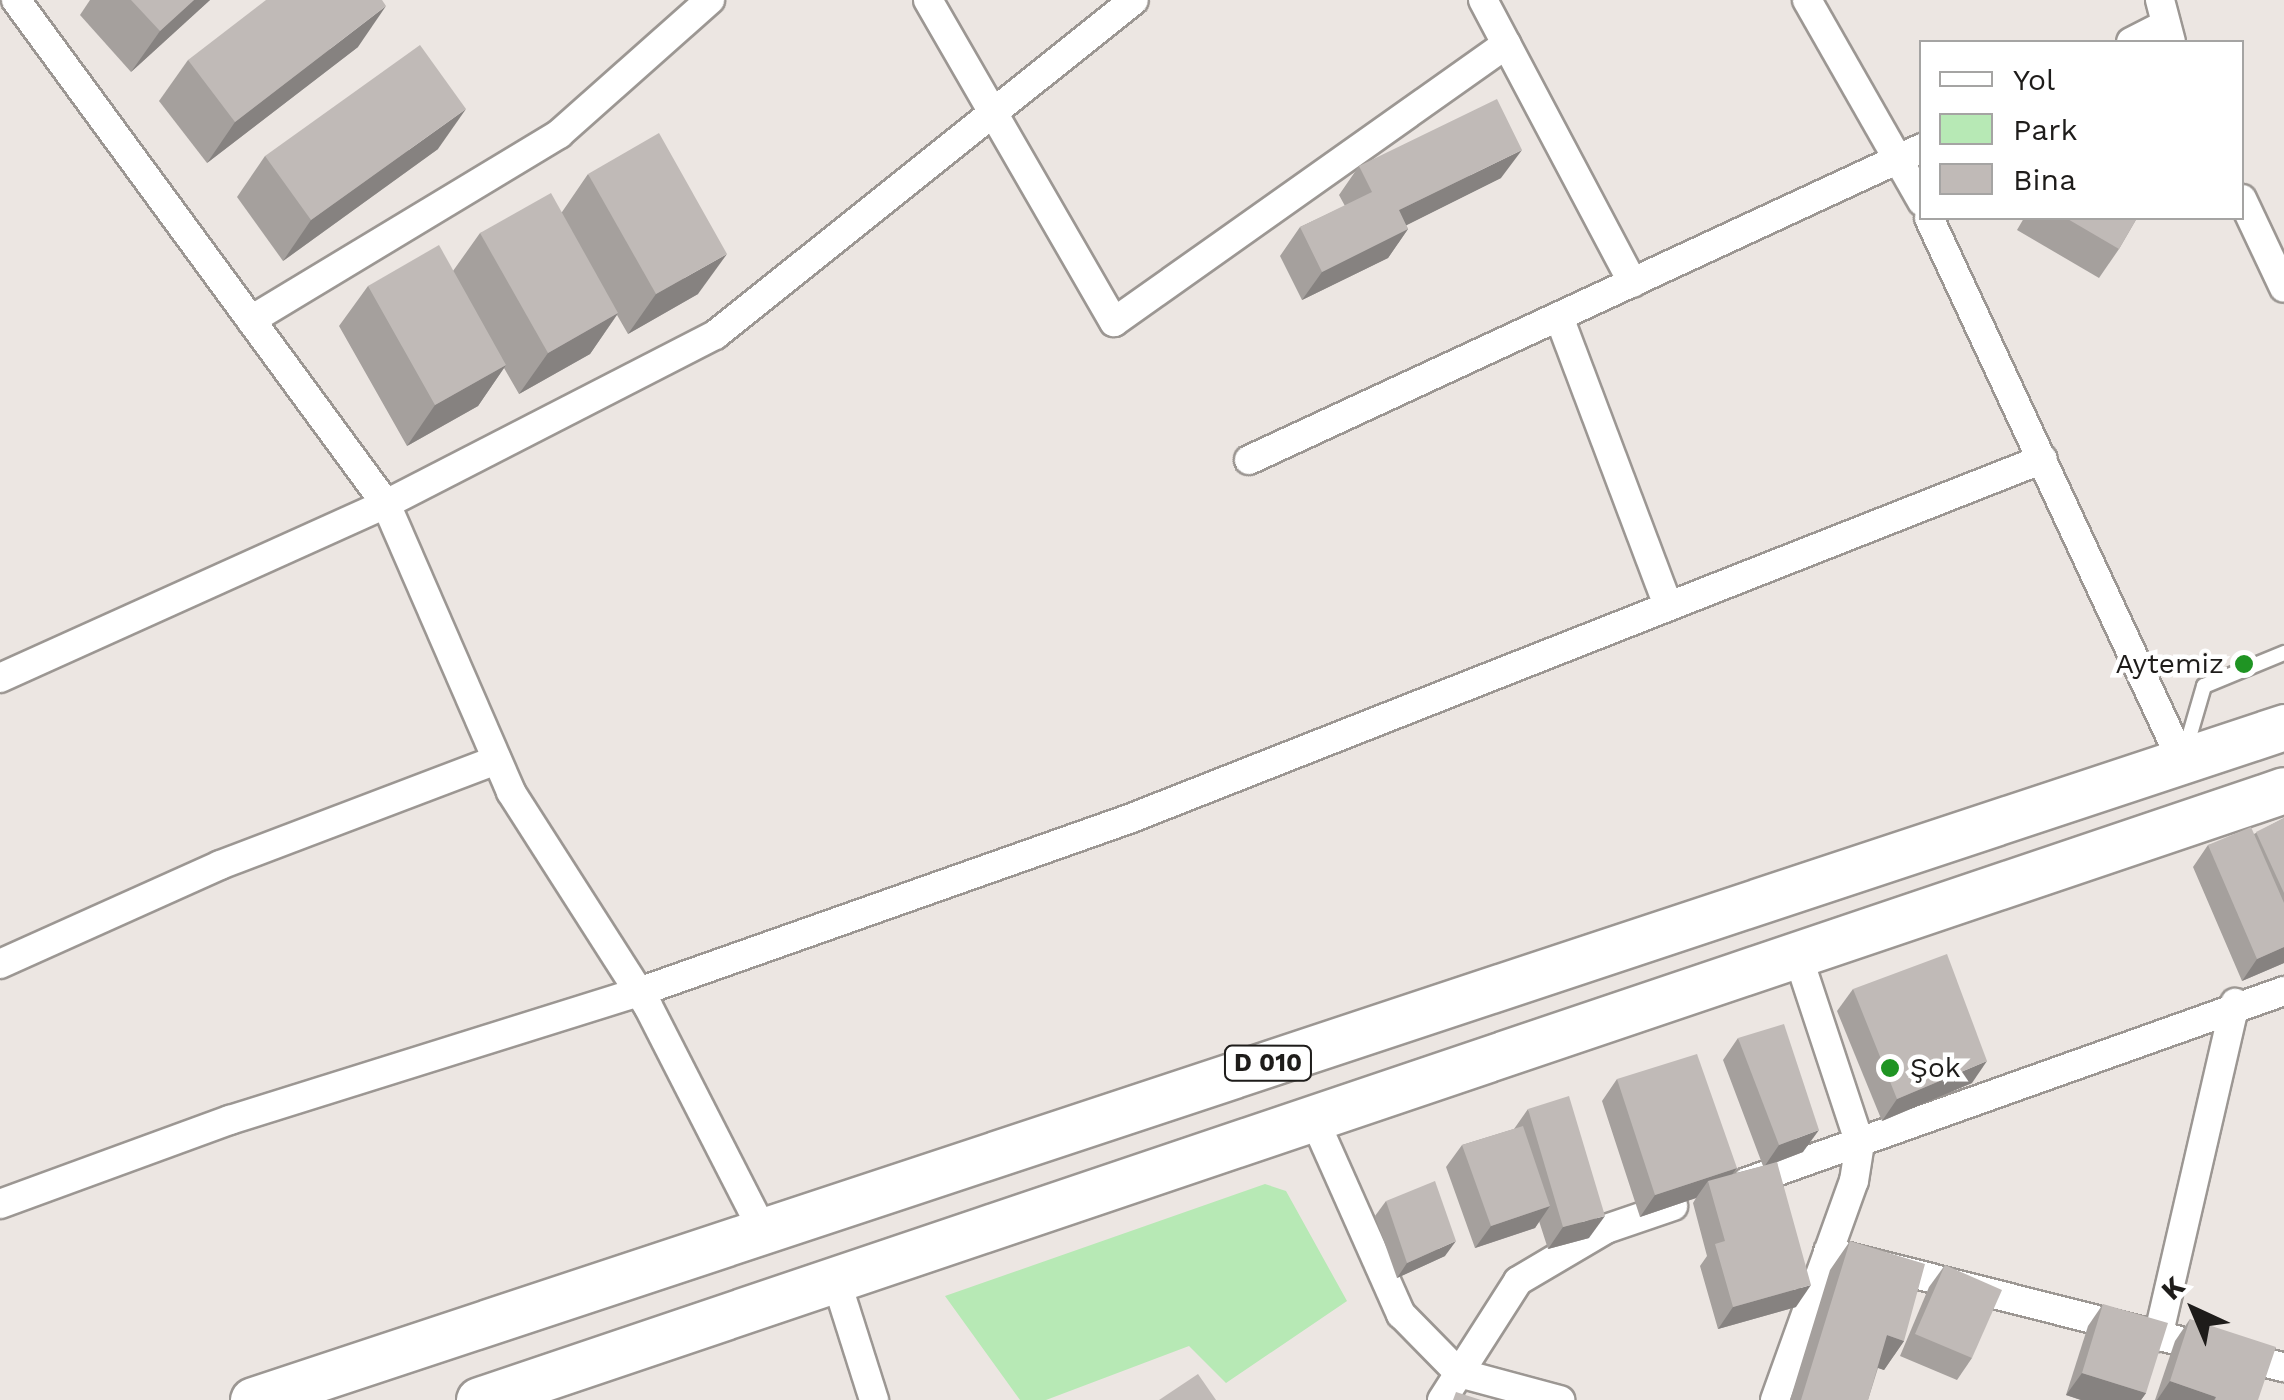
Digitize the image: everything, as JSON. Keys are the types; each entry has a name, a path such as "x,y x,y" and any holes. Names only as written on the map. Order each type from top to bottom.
{"highway":[{"name":"D 010","path":"253,1400 2284,726"},
{"name":"D 010","path":"480,1400 2284,790"}],"street":[{"path":"16,0 386,504 497,760 639,992 762,1230"},
{"path":"251,320 558,134 710,0"},
{"path":"928,0 990,115 1114,322 1506,44"},
{"path":"0,678 386,504 716,335 1134,0"},
{"path":"1483,0 1633,283"},
{"path":"1807,0 1911,154 1919,189"},
{"path":"2134,40 2166,22"},
{"path":"1249,460 1911,154"},
{"path":"2244,202 2284,288"},
{"path":"1930,220 2182,761"},
{"path":"1560,317 1668,606"},
{"path":"0,1204 230,1120 639,992 1129,819 2043,459"},
{"path":"0,964 220,865 497,760"},
{"path":"1776,1400 1828,1252 1860,1144 1796,954"},
{"path":"1442,1400 1518,1281 1606,1228 2070,1072 2236,1003 2284,991"},
{"path":"2158,1338 2236,1003"},
{"path":"1314,1120 1401,1314 1458,1374 1560,1400"},
{"path":"1828,1252 2284,1367"},
{"path":"836,1280 874,1400"}],"lane":[{"path":"2182,761 2204,686 2284,654"}],"green space":[{"path":"1265,1184 1286,1191 1347,1301 1226,1383 1189,1346 1046,1400 1020,1400 945,1296"}],"building":[{"path":"131,0 194,0 160,31"},
{"path":"266,0 382,0 386,6 235,122 188,60"},
{"path":"420,45 466,109 311,220 265,156"},
{"path":"1497,99 1522,150 1399,210 1408,229 1322,272 1300,227 1372,192 1359,166"},
{"path":"659,133 727,254 656,294 588,174"},
{"path":"551,193 618,313 548,353 480,233"},
{"path":"2069,220 2136,220 2119,249"},
{"path":"439,245 506,365 435,405 368,286"},
{"path":"2284,818 2284,893 2256,832"},
{"path":"2251,827 2284,903 2284,947 2257,959 2208,845"},
{"path":"1947,954 1987,1061 1897,1099 1853,989"},
{"path":"1784,1024 1819,1130 1779,1145 1738,1038"},
{"path":"1697,1054 1737,1168 1655,1195 1617,1079"},
{"path":"1569,1096 1605,1216 1563,1227 1528,1109"},
{"path":"1523,1126 1550,1206 1491,1226 1462,1145"},
{"path":"1777,1162 1811,1285 1733,1307 1715,1244 1725,1241 1708,1181"},
{"path":"1435,1181 1456,1241 1407,1263 1386,1201"},
{"path":"1850,1241 1925,1264 1904,1341 1887,1335 1868,1400 1801,1400"},
{"path":"1945,1265 2002,1290 1972,1358 1915,1334"},
{"path":"2103,1304 2168,1323 2146,1393 2082,1373"},
{"path":"2190,1319 2276,1347 2258,1400 2215,1400 2216,1397 2170,1381"},
{"path":"1198,1374 1216,1400 1159,1400"},
{"path":"1456,1392 1481,1400 1453,1400"}],"place":[{"name":"Aytemiz","path":"2244,664"},
{"name":"Şok","path":"1890,1068"}]}
